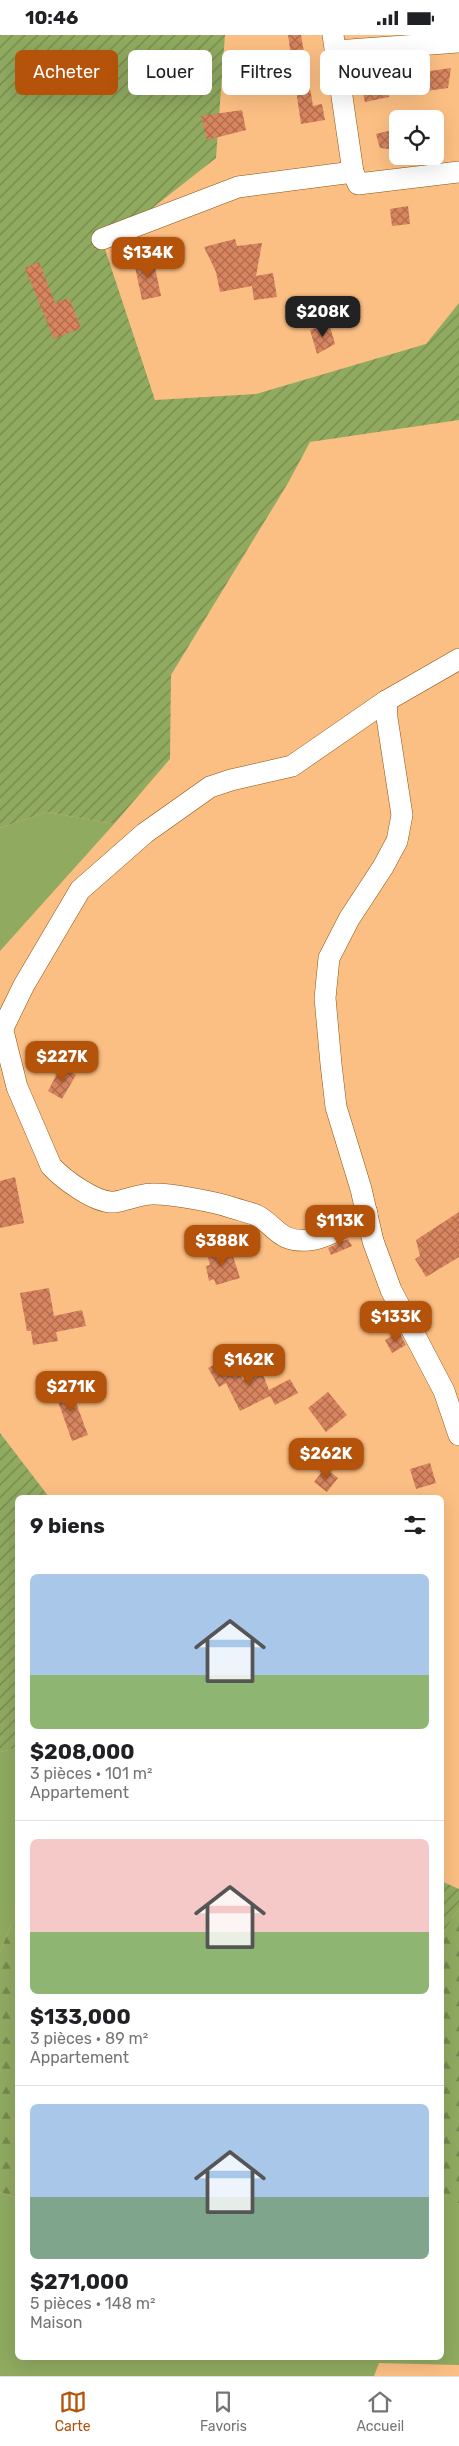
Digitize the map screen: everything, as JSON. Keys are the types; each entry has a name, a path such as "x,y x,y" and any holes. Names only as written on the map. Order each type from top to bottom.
{"street":[{"path":"459,42 334,43 354,172 360,185 459,172"},
{"path":"102,239 238,187 354,172"},
{"path":"367,1213 333,1231 309,1240 291,1238 276,1233 257,1216 222,1205 152,1194 114,1202 104,1202 93,1197 60,1175 51,1166 17,1087 1,1031 24,985 80,890 145,833 210,787 231,780 292,766 386,701 459,659"},
{"path":"386,701 402,815 399,833 397,841 383,867 349,919 330,958 325,998 336,1107 374,1241 391,1291 444,1391 459,1435"}],"green space":[{"path":"0,35 225,35 224,50 222,50 216,158 104,246 155,400 256,394 426,344 459,303 459,420 310,442 288,483 171,675 170,759 114,824 47,812 0,828"},
{"path":"47,812 114,824 0,951 0,828"},
{"path":"0,1433 47,1495 15,1495 15,1748 0,1752"},
{"path":"15,1748 15,1919 0,1951 0,1752"},
{"path":"444,1882 459,1889 459,1908 444,1932"},
{"path":"459,1908 459,2203 444,2203 444,1932"},
{"path":"15,1919 15,2197 0,2192 0,1951"},
{"path":"0,2192 15,2197 15,2360 444,2360 444,2203 459,2203 459,2365 379,2363 374,2376 0,2376"}],"building":[{"path":"288,35 301,35 304,50 290,50"},
{"path":"451,68 448,88 430,90 430,71"},
{"path":"310,88 313,106 322,104 325,120 301,124 297,95 310,95"},
{"path":"363,95 389,95 389,97 365,102"},
{"path":"242,110 246,130 207,140 201,116"},
{"path":"389,131 389,149 380,148 376,134"},
{"path":"408,206 410,224 392,226 390,209"},
{"path":"235,239 237,246 262,243 256,276 273,273 277,297 254,300 252,286 220,292 216,272 204,247"},
{"path":"153,258 161,296 142,300 134,262"},
{"path":"39,262 55,303 69,298 81,328 54,339 25,268"},
{"path":"329,323 335,344 317,354 310,330"},
{"path":"61,1066 76,1075 62,1099 48,1091"},
{"path":"15,1177 24,1223 0,1228 0,1181"},
{"path":"459,1212 459,1257 426,1277 415,1259 420,1256 416,1240"},
{"path":"348,1239 352,1246 331,1255 328,1248"},
{"path":"230,1247 240,1278 216,1285 214,1279 209,1281 206,1266 210,1265 207,1254"},
{"path":"49,1288 54,1316 82,1310 86,1326 56,1332 58,1341 33,1345 31,1331 27,1331 20,1293"},
{"path":"399,1332 406,1345 392,1353 385,1340"},
{"path":"230,1356 243,1380 262,1372 269,1390 290,1379 298,1393 275,1405 270,1396 240,1411 226,1383 219,1387 208,1368"},
{"path":"69,1384 88,1435 72,1441 54,1390"},
{"path":"328,1392 347,1415 326,1432 308,1408"},
{"path":"430,1463 436,1483 416,1489 410,1469"},
{"path":"325,1468 338,1478 327,1492 314,1482"}]}
